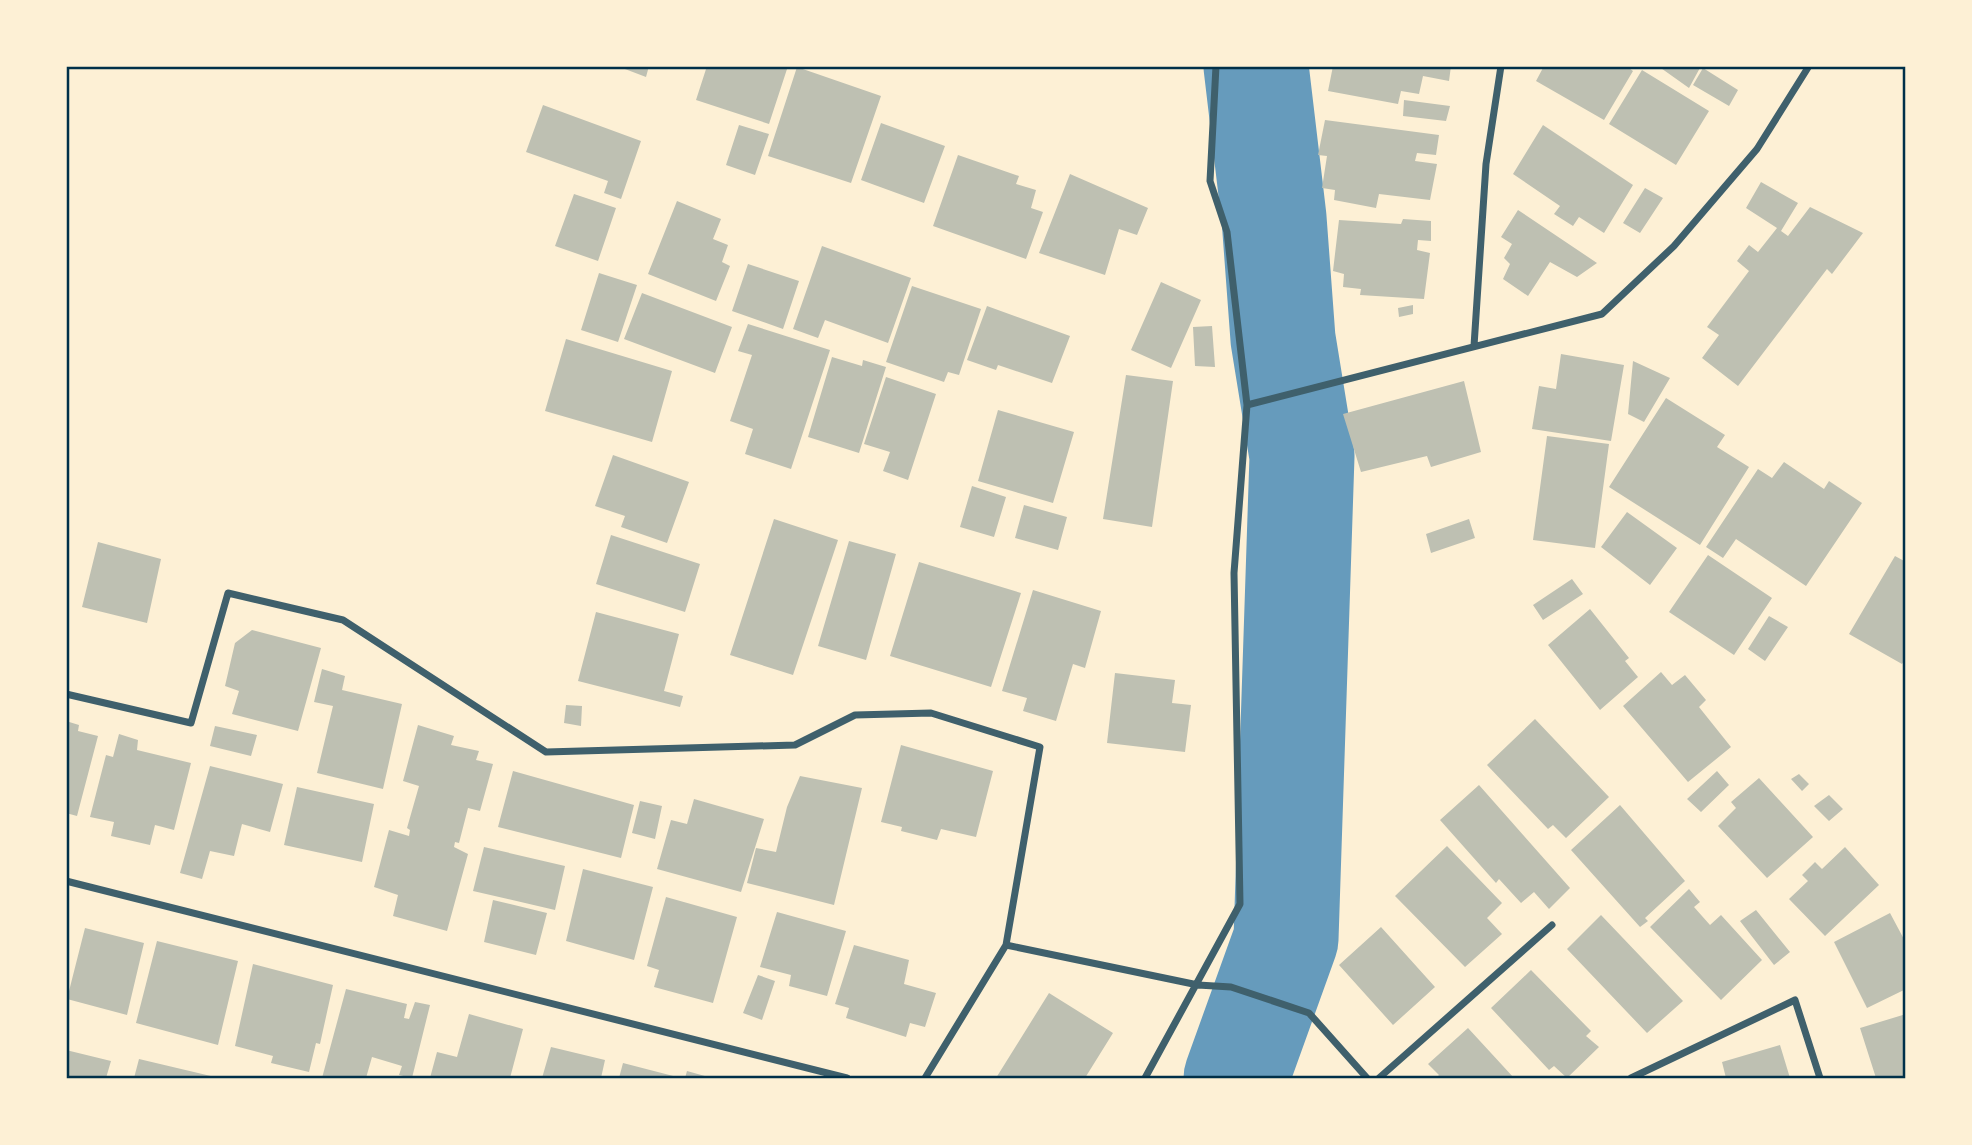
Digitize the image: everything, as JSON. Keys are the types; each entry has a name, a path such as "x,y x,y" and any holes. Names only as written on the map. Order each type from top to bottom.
{"street":[{"path":"1146,1079 1240,904 1234,573 1247,405 1227,232 1210,181 1216,66"},
{"path":"1474,346 1486,164 1501,66"},
{"path":"1247,405 1336,380 1602,314 1674,246 1757,149 1810,66"},
{"path":"66,694 191,723 228,593 343,620 546,752 795,746 855,715 931,713 1040,747 1006,945 925,1079"},
{"path":"66,881 847,1079"},
{"path":"1379,1079 1552,925"},
{"path":"1006,945 1198,985 1231,987 1309,1013 1367,1079"},
{"path":"1631,1079 1795,1000 1820,1079"}],"building":[{"path":"617,66 649,66 646,77"},
{"path":"707,66 788,66 769,124 696,100"},
{"path":"1333,66 1451,66 1449,81 1423,76 1419,94 1401,91 1398,104 1328,91"},
{"path":"1544,66 1626,66 1633,71 1604,120 1536,81"},
{"path":"1658,66 1701,66 1689,88"},
{"path":"797,67 881,96 851,183 768,156"},
{"path":"1703,68 1738,90 1729,106 1693,85"},
{"path":"1642,70 1709,111 1676,165 1609,124"},
{"path":"1404,100 1450,106 1446,121 1403,116"},
{"path":"543,105 641,141 621,199 604,193 608,181 526,152"},
{"path":"1325,120 1439,135 1436,155 1417,153 1415,161 1437,164 1430,200 1379,194 1376,208 1334,200 1335,190 1322,188 1327,156 1318,155"},
{"path":"881,123 945,146 924,203 861,180"},
{"path":"739,125 769,134 755,175 726,165"},
{"path":"1543,125 1633,185 1604,233 1579,217 1573,226 1554,214 1560,206 1513,174"},
{"path":"958,155 1019,176 1016,184 1036,190 1031,208 1043,212 1026,259 933,226"},
{"path":"1070,174 1148,208 1137,235 1119,229 1105,275 1039,253"},
{"path":"1761,182 1798,203 1781,231 1788,236 1810,207 1863,233 1832,274 1827,269 1738,386 1702,358 1719,335 1707,327 1749,271 1737,261 1749,245 1758,252 1777,228 1746,208"},
{"path":"1645,188 1663,198 1640,233 1623,223"},
{"path":"574,194 616,208 598,261 555,246"},
{"path":"677,201 721,219 713,239 728,245 722,262 730,266 716,301 648,274"},
{"path":"1518,210 1597,263 1577,277 1550,262 1528,296 1503,279 1510,264 1504,258 1512,244 1501,237"},
{"path":"1403,219 1431,221 1431,241 1418,240 1417,250 1430,253 1424,299 1360,295 1361,289 1343,287 1344,274 1333,271 1339,220 1401,224"},
{"path":"822,246 911,278 888,343 825,320 818,338 793,329"},
{"path":"748,264 799,281 783,329 732,311"},
{"path":"599,273 637,285 618,342 581,330"},
{"path":"1161,282 1201,300 1171,368 1131,350"},
{"path":"912,286 981,309 959,375 948,372 944,382 886,362"},
{"path":"642,293 732,327 715,373 624,339"},
{"path":"1413,305 1413,314 1399,317 1398,308"},
{"path":"987,306 1070,336 1052,383 998,365 996,370 967,360"},
{"path":"748,324 830,350 791,469 745,454 753,429 730,421 752,355 738,351"},
{"path":"1212,326 1215,367 1195,366 1193,327"},
{"path":"566,339 672,371 652,442 545,411"},
{"path":"1561,354 1624,365 1611,441 1532,429 1539,386 1556,389"},
{"path":"832,357 862,366 863,360 886,367 859,453 808,437"},
{"path":"1633,361 1670,378 1644,422 1628,414"},
{"path":"1126,375 1173,381 1152,527 1103,519"},
{"path":"886,377 936,394 908,480 883,471 890,452 864,444"},
{"path":"1464,381 1481,452 1431,467 1427,456 1361,472 1343,414"},
{"path":"1666,398 1725,435 1717,447 1749,467 1700,545 1609,487"},
{"path":"998,410 1074,432 1053,503 978,481"},
{"path":"1547,436 1609,444 1595,548 1533,540"},
{"path":"613,455 689,482 667,543 621,527 625,516 595,506"},
{"path":"1784,462 1824,489 1829,481 1862,503 1806,586 1736,539 1723,558 1706,547 1758,469 1772,478"},
{"path":"972,486 1006,497 994,537 960,527"},
{"path":"1024,505 1067,517 1058,550 1015,538"},
{"path":"1627,512 1677,548 1650,585 1601,547"},
{"path":"774,519 838,540 793,675 730,655"},
{"path":"1469,519 1475,538 1431,553 1426,534"},
{"path":"611,535 700,564 685,612 596,584"},
{"path":"849,541 896,554 866,660 818,646"},
{"path":"98,542 161,559 147,623 82,607"},
{"path":"1708,555 1772,598 1734,655 1669,612"},
{"path":"1895,556 1906,562 1906,658 1902,664 1849,634"},
{"path":"919,562 1021,593 991,687 890,656"},
{"path":"1572,579 1583,594 1543,620 1533,605"},
{"path":"1033,590 1101,611 1085,668 1073,664 1056,721 1023,711 1027,698 1002,691"},
{"path":"1590,609 1629,658 1625,661 1638,677 1600,710 1548,645"},
{"path":"596,612 679,634 664,691 683,696 680,707 578,681"},
{"path":"1769,616 1788,627 1765,661 1748,649"},
{"path":"252,630 321,648 298,731 232,714 239,691 225,686 235,643"},
{"path":"322,669 345,676 342,690 402,704 383,789 317,773 333,706 314,702"},
{"path":"1661,672 1672,685 1685,675 1706,700 1699,707 1731,747 1688,782 1623,706"},
{"path":"1115,673 1175,680 1172,703 1191,705 1185,752 1107,743"},
{"path":"566,705 582,706 581,726 564,723"},
{"path":"1535,719 1609,797 1566,838 1553,825 1548,829 1487,765"},
{"path":"66,721 79,725 78,731 98,736 77,816 66,813"},
{"path":"418,725 454,736 451,745 479,751 476,760 493,764 480,811 468,808 459,843 455,842 454,847 468,854 447,931 393,916 398,895 374,887 389,830 409,836 410,830 407,828 419,786 403,781"},
{"path":"215,726 257,735 251,756 210,746"},
{"path":"119,734 138,740 137,750 191,763 174,830 155,825 150,845 111,836 114,822 90,817 106,755 113,757"},
{"path":"901,745 993,771 976,837 941,829 937,840 901,831 902,827 881,822"},
{"path":"210,766 283,784 270,832 242,824 234,856 210,851 202,879 180,873"},
{"path":"513,771 634,805 621,858 498,827"},
{"path":"1717,771 1729,785 1701,812 1687,799"},
{"path":"1799,774 1809,784 1802,791 1791,779"},
{"path":"800,776 862,788 834,905 747,883 756,848 776,852 787,807"},
{"path":"1759,778 1813,837 1767,878 1718,826 1736,808 1731,802"},
{"path":"1479,785 1570,888 1549,909 1534,892 1521,903 1499,879 1496,883 1440,820"},
{"path":"297,787 374,804 362,862 284,845"},
{"path":"1829,795 1843,809 1829,821 1814,806"},
{"path":"694,799 764,819 741,892 657,869 671,820 687,824"},
{"path":"640,801 662,806 655,839 632,833"},
{"path":"1620,805 1685,881 1645,918 1648,921 1640,927 1571,850"},
{"path":"1447,846 1502,903 1487,918 1502,934 1465,967 1395,896"},
{"path":"484,847 565,866 555,910 473,891"},
{"path":"1845,847 1879,885 1825,936 1789,899 1808,881 1802,875 1815,862 1822,869"},
{"path":"583,869 653,887 634,960 566,941"},
{"path":"1689,889 1700,902 1694,907 1710,925 1721,915 1762,960 1721,1000 1650,927"},
{"path":"666,897 737,917 713,1003 654,987 659,970 647,966"},
{"path":"493,900 547,913 536,955 484,942"},
{"path":"1756,910 1790,952 1774,965 1740,921"},
{"path":"777,912 846,931 827,996 789,986 791,975 760,967"},
{"path":"1890,913 1906,943 1906,989 1867,1008 1834,942"},
{"path":"1601,915 1683,1001 1647,1033 1567,949"},
{"path":"1381,927 1435,987 1393,1025 1339,965"},
{"path":"85,928 144,943 127,1015 67,999"},
{"path":"157,941 238,961 218,1045 136,1023"},
{"path":"854,945 909,960 904,984 936,993 925,1027 910,1023 906,1037 846,1018 849,1008 835,1004"},
{"path":"253,964 333,985 320,1044 316,1043 309,1072 271,1063 273,1056 235,1046"},
{"path":"1531,970 1591,1031 1586,1036 1599,1047 1567,1078 1554,1066 1549,1070 1491,1008"},
{"path":"758,975 775,981 762,1020 743,1013"},
{"path":"346,989 407,1004 404,1018 409,1019 415,1002 430,1005 412,1078 399,1075 402,1066 372,1057 366,1078 322,1078"},
{"path":"1049,993 1113,1033 1085,1078 996,1078"},
{"path":"469,1014 523,1029 510,1078 430,1078 437,1052 457,1057"},
{"path":"1906,1014 1906,1078 1876,1078 1860,1028"},
{"path":"1468,1028 1514,1078 1436,1078 1439,1075 1428,1064"},
{"path":"1780,1045 1790,1078 1726,1078 1722,1062"},
{"path":"551,1047 605,1060 601,1078 542,1078"},
{"path":"66,1050 111,1061 106,1078 66,1078"},
{"path":"139,1059 215,1077 215,1078 134,1078"},
{"path":"623,1063 681,1078 619,1078"},
{"path":"687,1071 712,1078 685,1078"}],"waterway":[{"path":"1236,1078 1286,939 1302,456 1283,339 1274,218 1256,66"}]}
